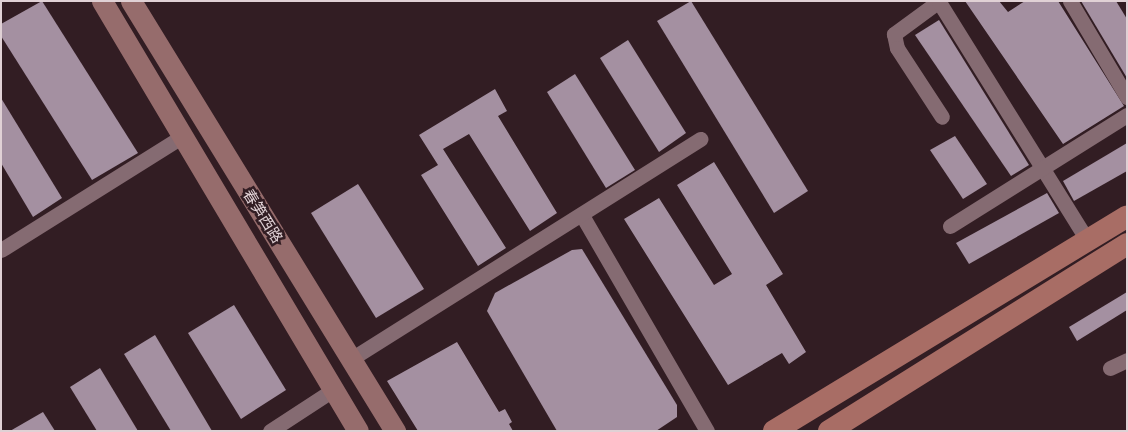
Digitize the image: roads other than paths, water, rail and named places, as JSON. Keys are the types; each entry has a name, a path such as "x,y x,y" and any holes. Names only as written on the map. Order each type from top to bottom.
{"main road":[{"name":"春笋西路","path":"102,1 181,137 358,431"},
{"name":"春笋西路","path":"131,1 395,431"},
{"path":"774,431 1127,216"},
{"path":"829,431 1127,244"}],"street":[{"path":"942,117 897,48 894,34 939,1 1044,167 1087,240"},
{"path":"1070,1 1127,97"},
{"path":"950,226 1127,115"},
{"path":"1,250 181,137"},
{"path":"351,359 583,217 701,139"},
{"path":"583,217 706,431"},
{"path":"1110,368 1127,360"},
{"path":"270,431 333,390"}]}
